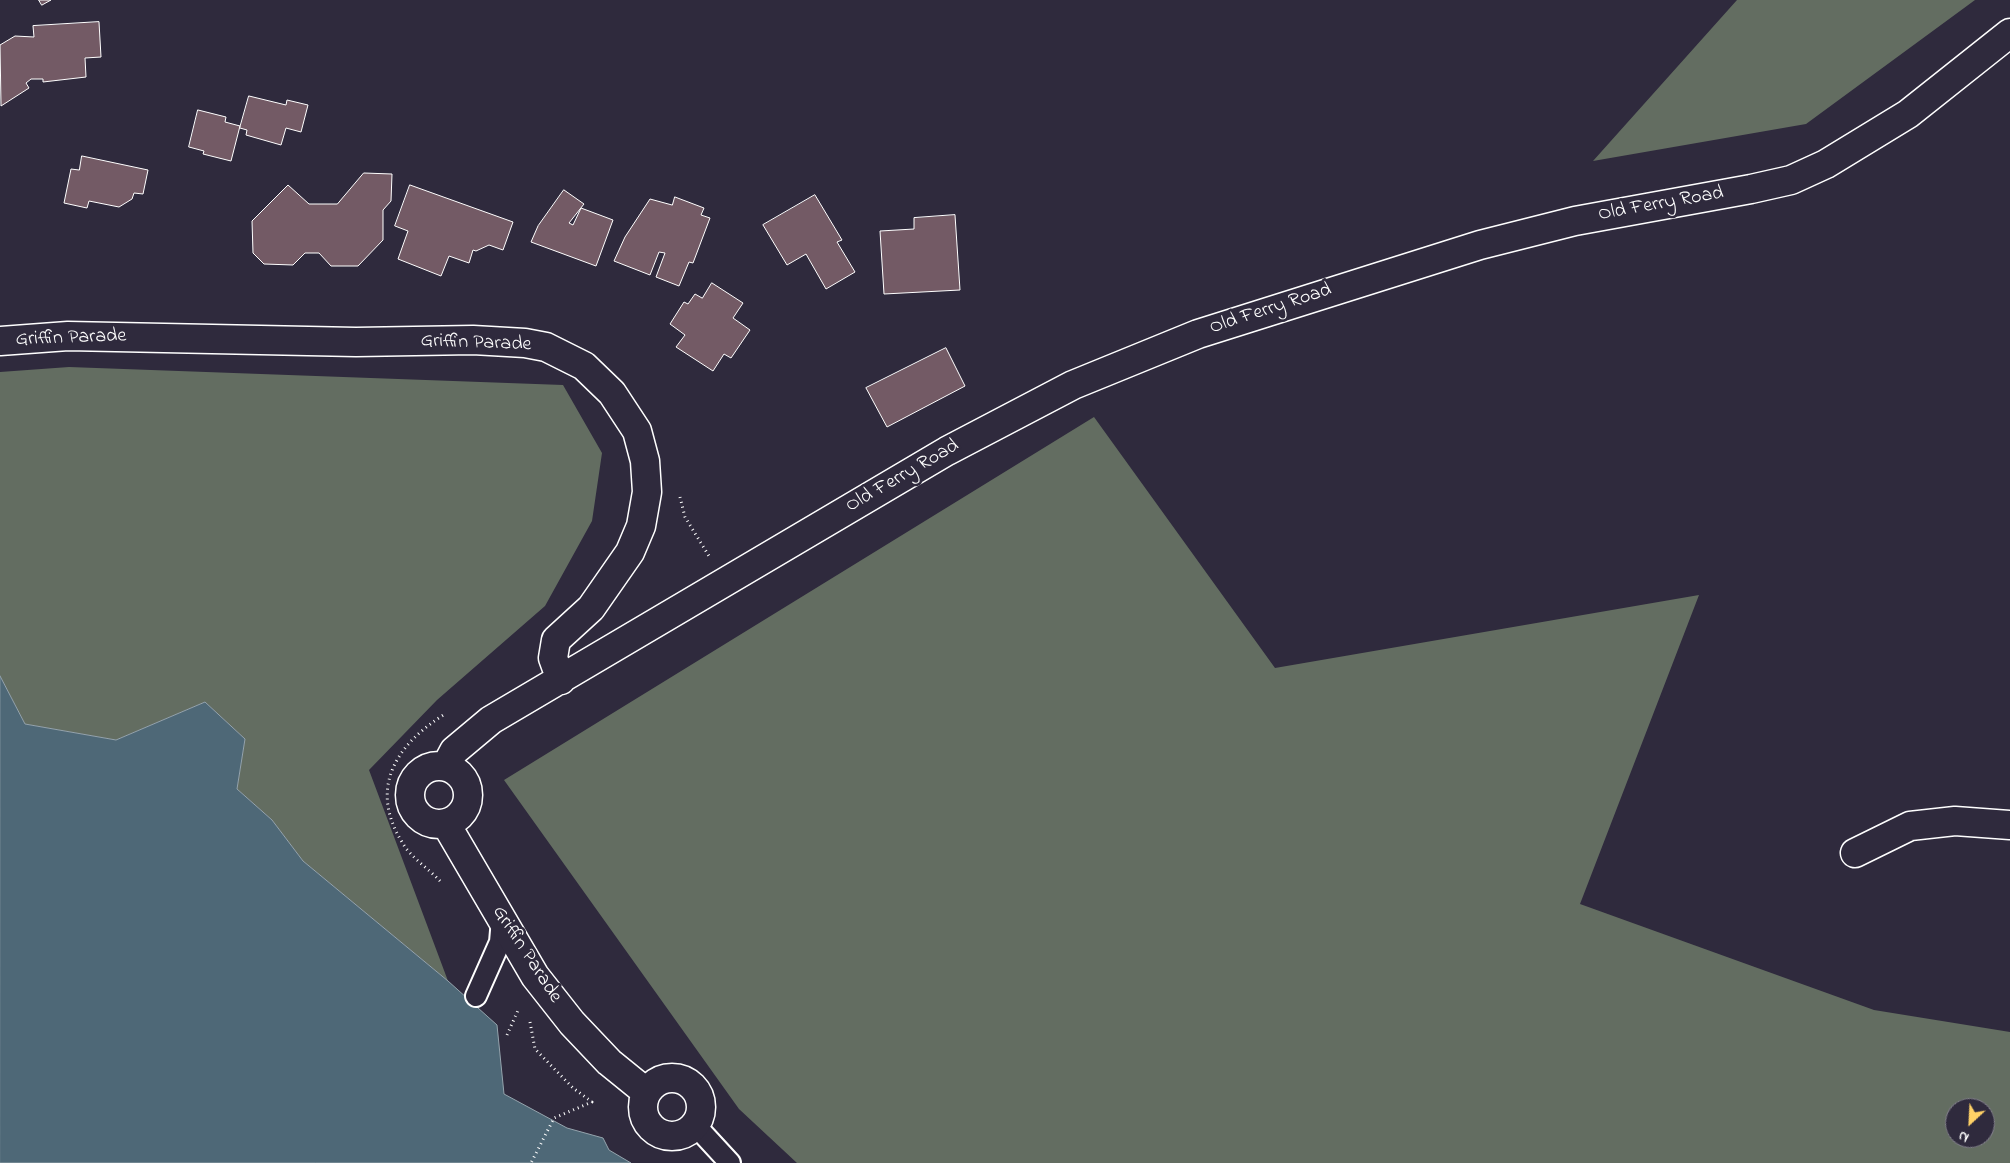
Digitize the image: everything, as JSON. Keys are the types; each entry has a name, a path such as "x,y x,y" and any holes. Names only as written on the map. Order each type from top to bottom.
{"street":[{"name":"Old Ferry Road","path":"561,680 947,451 1073,385 1206,331 1489,242 1575,220 1751,189 1791,180 1848,152 1908,114 2010,33"},
{"name":"Griffin Parade","path":"0,342 68,336 356,342 482,340 546,347 584,366 612,393 637,431 645,461 647,492 640,526 630,552 591,608 556,640 553,658 561,680"},
{"path":"446,766 454,751 490,720 561,680"},
{"path":"446,766 462,776 469,795 462,813 446,824 426,822 418,816 409,799 413,780 427,768 446,766"},
{"path":"1855,853 1910,826 1955,821 2010,825"},
{"name":"Griffin Parade","path":"446,824 535,976 572,1023 609,1062 646,1092"},
{"path":"669,1077 688,1082 700,1097 700,1116 695,1125 688,1132 678,1136 659,1134 645,1120 642,1111 646,1092 652,1085 669,1077"}],"lane":[{"path":"476,996 500,942 502,919"},
{"path":"695,1125 730,1163"}],"path":[{"path":"685,517 711,559"},
{"path":"507,1035 521,1003"},
{"path":"531,1163 554,1118 592,1102"}],"green space":[{"path":"1737,0 1975,0 1806,124 1593,161"},
{"path":"69,367 563,385 602,453 592,521 545,606 437,700 369,770 448,981 303,861 272,820 237,789 245,739 205,702 116,740 25,724 0,676 0,372"},
{"path":"1094,417 1275,668 1699,595 1580,904 1874,1010 2010,1032 2010,1163 797,1163 739,1109 504,780"}],"water":[{"path":"0,676 25,724 116,740 205,702 245,739 237,789 272,820 303,861 448,981 497,1025 504,1094 567,1128 603,1138 609,1150 631,1163 0,1163"}],"building":[{"path":"39,0 51,0 42,5"},
{"path":"99,22 101,57 85,58 86,77 43,82 43,79 31,79 26,83 29,88 1,106 0,45 15,36 34,37 33,26"},
{"path":"249,96 286,105 287,100 308,105 301,132 286,128 281,145 246,135 247,130 240,128"},
{"path":"198,110 226,117 225,122 240,126 231,161 203,154 204,151 189,147"},
{"path":"82,156 148,170 143,194 134,193 132,199 119,207 89,201 87,208 64,203 71,169 79,170"},
{"path":"364,173 392,174 391,201 383,210 383,240 358,266 331,266 319,253 305,253 293,265 264,264 253,253 252,221 288,185 309,204 337,204"},
{"path":"410,185 513,222 503,250 489,245 476,251 473,250 469,263 449,256 441,276 398,259 408,231 395,226"},
{"path":"564,190 584,204 569,223 573,225 581,208 613,220 596,266 531,242 538,226"},
{"path":"815,195 842,240 837,242 855,272 826,289 806,254 787,265 763,225"},
{"path":"675,197 704,208 701,215 710,218 693,263 689,262 679,286 656,277 665,253 659,252 650,275 614,261 625,237 650,199 672,205"},
{"path":"955,215 960,290 884,294 880,231 914,229 914,218"},
{"path":"712,283 743,303 733,318 750,330 731,358 724,354 713,371 676,347 685,335 670,324 684,302 688,304 695,294 702,298"},
{"path":"946,348 965,386 887,427 866,388"}]}
